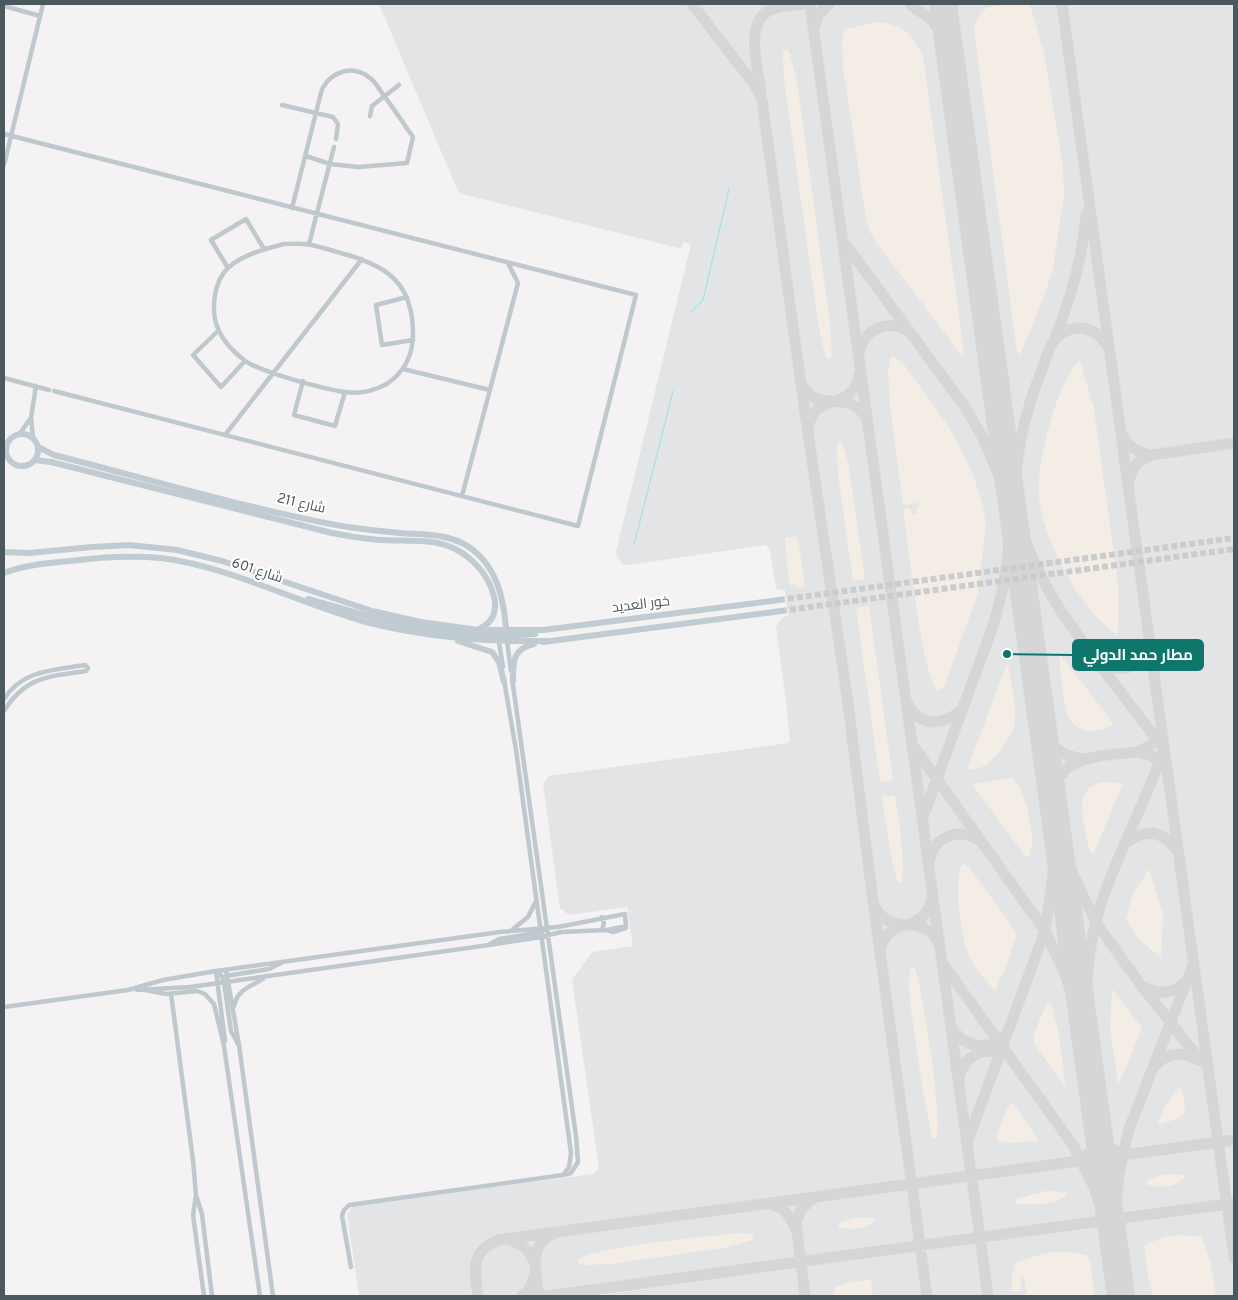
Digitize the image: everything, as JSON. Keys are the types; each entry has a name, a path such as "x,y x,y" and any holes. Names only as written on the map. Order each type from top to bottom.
{"main road":[{"path":"4,440 11,439 19,434 28,435 33,438 38,446 38,454 34,460 27,465 18,465 11,461 6,454 11,439"},
{"name":"شارع 211","path":"38,446 54,455 328,524 381,532 433,534 457,541 479,555 494,576 501,595 507,636"},
{"name":"شارع 211","path":"34,460 52,462 332,533 368,539 427,542 446,545 464,554 474,563 483,573 493,592 494,615 487,624 478,630"},
{"name":"شارع 601","path":"4,552 29,554 110,545 146,546 177,550 222,561 372,611 421,622 507,636"},
{"name":"شارع 601","path":"4,574 33,565 74,560 112,556 147,557 213,570 367,622 450,638 499,642"},
{"path":"293,596 324,602 376,618 421,628 546,641"},
{"name":"خور العديد","path":"507,636 530,635 543,630 779,600"},
{"path":"513,681 513,664 517,653 525,646 546,641 781,611"},
{"path":"499,642 507,636"},
{"path":"450,638 492,652 499,662 504,682"}],"street":[{"path":"4,165 43,4"},
{"path":"4,6 40,16"},
{"path":"292,208 322,89 326,81 336,73 350,70 360,71 372,78 413,137 407,162 358,167 330,164 306,156"},
{"path":"370,116 372,106 399,85"},
{"path":"282,105 333,117 338,124 336,139"},
{"path":"4,134 636,295 578,526 4,378"},
{"path":"309,244 334,147"},
{"path":"228,268 211,240 246,219 264,249"},
{"path":"284,244 309,244 362,258 387,271 400,286 413,318 413,340 410,356 403,369 390,382 376,389 344,392 273,373 245,361 230,347 218,330 214,314 214,298 228,268 243,258 264,249 284,244"},
{"path":"225,435 362,258"},
{"path":"462,496 518,283 508,263"},
{"path":"406,297 376,305 382,345 413,340"},
{"path":"218,330 193,355 221,387 245,361"},
{"path":"403,369 490,390"},
{"path":"303,381 294,415 335,426 344,392"},
{"path":"33,438 31,418 36,386"},
{"path":"19,434 31,418"},
{"path":"351,1267 342,1216 344,1210 349,1205 566,1175 576,1168 578,1159 507,636"},
{"path":"499,642 537,900 551,1016 571,1154 566,1175"},
{"path":"4,699 20,681 37,673 85,665 88,668 86,671 53,676 30,683 14,696 4,711"},
{"path":"511,930 528,917 537,900"},
{"path":"128,990 163,980 216,971 511,930 540,932 548,936 569,932 626,928 624,914 570,925 546,927 540,932 489,945 266,976 225,979"},
{"path":"602,917 605,930"},
{"path":"4,1007 128,990 185,988 269,969 282,962"},
{"path":"226,970 225,979 231,1031 238,1045"},
{"path":"216,971 225,979 234,1010 273,1296"},
{"path":"216,971 225,1032 224,1046"},
{"path":"234,1010 235,1002 241,991 266,976"},
{"path":"144,989 162,994 192,990 201,992 209,997 216,1009 224,1046 260,1296"},
{"path":"171,994 196,1195 201,1210 212,1296"},
{"path":"551,1016 555,1017 556,1020 562,1060 566,1069"},
{"path":"196,1195 193,1215 204,1296"}],"shaded area":[{"path":"379,4 1234,4 1234,1296 359,1296 347,1214 353,1206 593,1174 599,1168 572,980 592,952 633,946 627,907 569,915 560,908 543,784 549,776 768,746 788,743 790,740 776,627 783,617 788,616 785,590 776,588 770,550 766,545 628,565 624,565 617,557 616,552 691,244 683,242 682,249 462,194 457,189"}],"sand":[{"path":"1026,4 1031,8 1044,53 1063,166 1064,196 1053,268 1044,297 1019,355 974,30 980,13 992,6"},
{"path":"876,22 893,25 906,31 915,41 923,56 963,355 961,355 875,241 866,219 843,67 842,41 845,29"},
{"path":"787,49 797,81 830,323 832,356 829,359 826,359 819,329 784,80 783,51"},
{"path":"893,356 902,362 947,424 962,451 975,480 983,506 986,526 978,593 944,687 938,691 932,680 926,660 921,634 903,509 910,508 913,515 917,515 916,509 919,507 918,503 904,505 903,503 890,407 888,371"},
{"path":"1078,361 1081,363 1094,409 1118,584 1118,633 1116,634 1103,624 1091,610 1068,577 1050,540 1040,506 1040,472 1048,430 1061,391"},
{"path":"839,442 843,445 848,461 865,579 853,581 838,475 837,445"},
{"path":"796,536 798,538 805,587 797,588 796,585 789,584 785,540 786,538"},
{"path":"869,606 893,780 880,782 856,608"},
{"path":"1059,656 1062,657 1113,723 1112,726 1089,731 1083,730 1072,721 1064,698"},
{"path":"1008,665 1015,714 1012,732 998,753 987,764 980,768 967,770 1006,666"},
{"path":"1012,778 1017,783 1024,798 1029,816 1032,841 1028,857 1025,856 972,784"},
{"path":"1105,782 1121,783 1122,785 1093,855 1086,836 1082,813 1083,799 1085,793 1090,788"},
{"path":"895,795 903,868 900,883 897,881 891,856 882,797"},
{"path":"964,864 969,867 1017,933 1006,967 995,990 971,961 963,936 958,888 960,867"},
{"path":"1149,869 1163,914 1161,958 1139,939 1126,919 1133,894"},
{"path":"910,968 915,968 918,981 935,1084 938,1128 936,1138 932,1137 923,1092 911,1009 909,990"},
{"path":"1112,989 1142,1028 1120,1082 1118,1082 1110,1028"},
{"path":"1047,1003 1052,1006 1059,1034 1066,1088 1034,1044 1034,1034"},
{"path":"1179,1087 1181,1088 1185,1104 1183,1114 1180,1117 1160,1124 1158,1122 1165,1107"},
{"path":"1010,1102 1015,1105 1038,1141 1008,1143 997,1140 997,1133"},
{"path":"1165,1174 1183,1175 1185,1177 1177,1183 1167,1186 1146,1184 1148,1180"},
{"path":"1046,1191 1066,1192 1068,1194 1050,1203 1016,1204 1015,1199"},
{"path":"855,1218 874,1218 874,1222 856,1228 846,1229 838,1226 839,1223"},
{"path":"747,1233 753,1235 753,1240 723,1248 611,1264 583,1265 579,1264 578,1261 587,1256 629,1246"},
{"path":"1180,1235 1202,1237 1210,1261 1216,1296 1153,1296 1149,1282 1144,1245 1164,1237"},
{"path":"1054,1252 1073,1252 1087,1255 1091,1264 1094,1296 1014,1296 1027,1294 1024,1276 1020,1277 1022,1286 1019,1291 1012,1291 1012,1276 1015,1263"},
{"path":"871,1279 873,1296 833,1296 835,1288 839,1286"}],"waterway":[{"path":"692,311 703,300 729,189"},
{"path":"634,545 673,391"}],"taxiway":[{"path":"692,4 754,84 762,100 804,406 847,696 927,1296"},
{"path":"761,91 754,46 758,24 763,15 772,9 807,4"},
{"path":"810,4 988,1296"},
{"path":"814,27 819,14 829,4"},
{"path":"910,4 932,20 949,46"},
{"path":"946,26 946,14 950,4"},
{"path":"1062,4 1234,1257"},
{"path":"1055,338 1075,277 1082,246 1086,214"},
{"path":"843,241 965,407 983,438 998,473 1016,534"},
{"path":"859,353 861,345 866,338 877,328 892,326 908,331"},
{"path":"1015,513 1020,441 1029,406 1052,343 1065,332 1081,328 1097,334 1108,347"},
{"path":"837,401 846,397 852,391 857,384 859,375"},
{"path":"801,383 808,393 815,398 850,404 859,409 866,418"},
{"path":"808,429 815,412 831,402"},
{"path":"1122,435 1134,449 1152,455 1234,443"},
{"path":"1129,482 1136,465 1152,455"},
{"path":"1019,523 1026,543 1051,595 1096,660"},
{"path":"923,817 994,623 1008,557 1010,525"},
{"path":"1086,1040 1088,972 1096,921 1115,865 1164,749 1096,660 1112,667 1128,668 1140,660 1145,653 1148,643"},
{"path":"907,702 918,716 931,722 939,722 954,716 961,710"},
{"path":"1042,725 1057,749 1068,756 1084,759"},
{"path":"1159,732 1150,745 1137,752 1153,756 1163,765"},
{"path":"914,747 1045,931 1065,974 1082,1024"},
{"path":"1052,801 1059,778 1073,764 1094,757 1137,752"},
{"path":"968,1140 1045,931 1053,874 1055,844 1054,811"},
{"path":"1059,828 1073,874 1096,923 1141,985 1201,1061"},
{"path":"929,862 935,846 947,837 962,834 979,840"},
{"path":"1124,844 1140,835 1154,834 1167,839 1179,853"},
{"path":"909,924 924,915 932,899"},
{"path":"874,905 886,920 904,925"},
{"path":"880,952 883,941 889,933 906,925 916,925 925,929 933,935 939,944"},
{"path":"943,964 1073,1145 1093,1185 1115,1255"},
{"path":"1114,1226 1119,1174 1129,1129 1193,965"},
{"path":"1144,987 1156,992 1167,992 1178,988 1187,980"},
{"path":"952,1028 963,1040 976,1045 990,1044 1004,1036"},
{"path":"959,1078 963,1067 970,1058 979,1053 991,1051"},
{"path":"1155,1066 1170,1055 1176,1054 1187,1055 1199,1060"},
{"path":"1098,1129 1109,1146 1127,1154"},
{"path":"1079,1160 1093,1147 1098,1129"},
{"path":"478,1296 475,1270 478,1256 482,1250 498,1240 1234,1140"},
{"path":"1105,1181 1112,1167 1123,1157"},
{"path":"1079,1162 1094,1168 1105,1181"},
{"path":"805,1296 796,1223 801,1209 814,1198"},
{"path":"547,1296 1234,1203"},
{"path":"769,1204 785,1212 795,1228"},
{"path":"539,1296 535,1269 536,1253 545,1239 553,1234"},
{"path":"509,1240 518,1243 524,1248 534,1262"},
{"path":"1118,1274 1125,1296"},
{"path":"522,1296 529,1290 535,1275"}],"runway":[{"path":"943,4 1121,1296"}],"tunnel":[{"path":"779,600 1234,538"},
{"path":"781,611 1234,549"}],"place":[{"name":"مطار حمد الدولي","path":"1007,654"}]}
